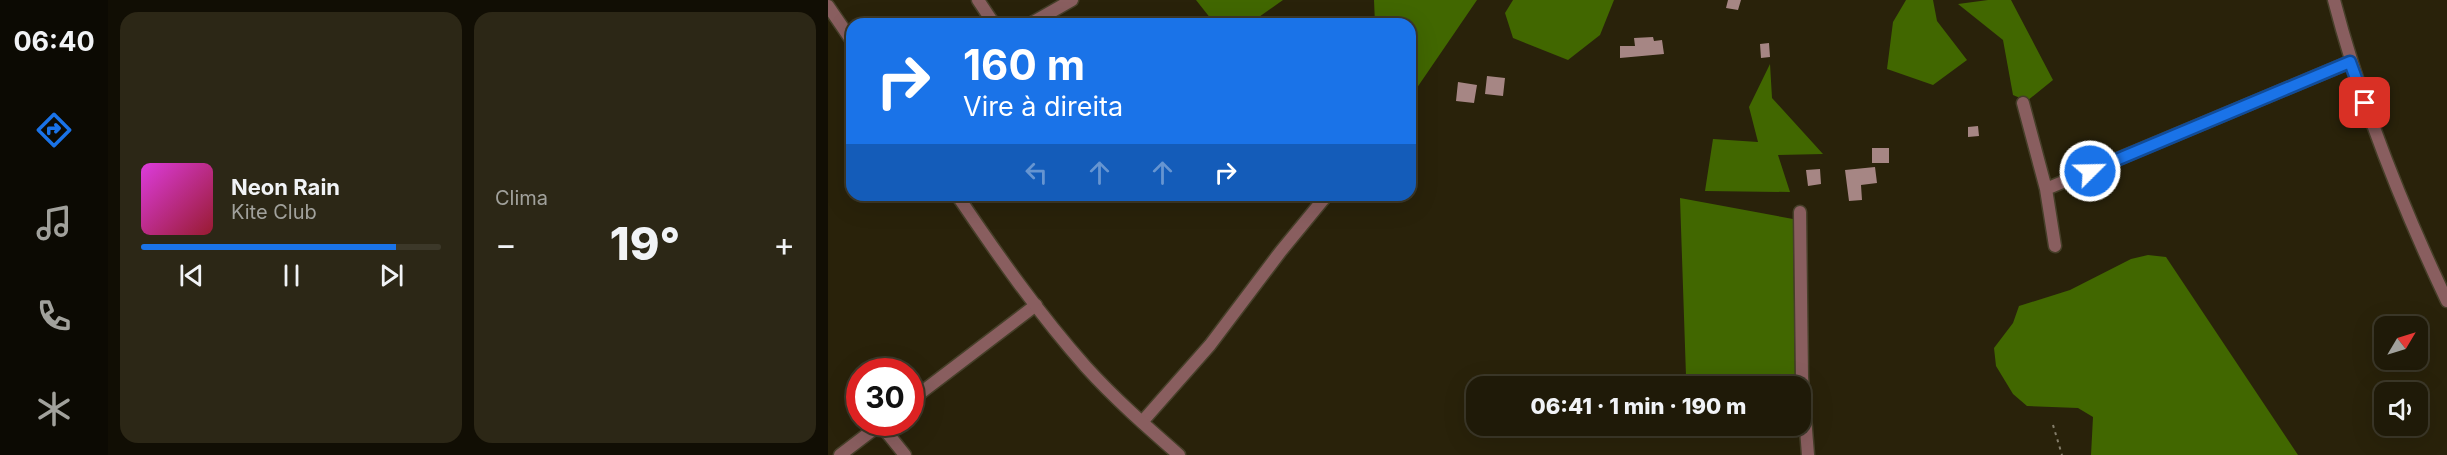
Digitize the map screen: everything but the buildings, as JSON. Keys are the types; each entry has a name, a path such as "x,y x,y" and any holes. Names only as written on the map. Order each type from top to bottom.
{"street":[{"path":"978,0 990,18"},
{"path":"1040,18 1072,0"},
{"path":"2334,0 2350,62 2413,228 2447,301"},
{"path":"828,6 846,32"},
{"path":"2046,189 2350,62"},
{"path":"2023,103 2046,189 2055,246"},
{"path":"961,201 1012,276 1085,366 1179,455"},
{"path":"1142,422 1210,345 1322,201"},
{"path":"1800,212 1802,366 1808,455"},
{"path":"924,390 1036,305"},
{"path":"840,455 864,436"},
{"path":"891,436 905,455"}],"path":[{"path":"2053,426 2062,455"}],"green space":[{"path":"1196,0 1283,0 1258,18 1210,18"},
{"path":"1374,0 1477,0 1416,89 1416,18 1375,18"},
{"path":"1513,0 1614,0 1600,35 1568,60 1513,38 1505,13"},
{"path":"1906,0 1933,0 1937,21 1967,60 1933,85 1887,69 1893,22"},
{"path":"2011,0 2053,80 2027,101 2013,95 2003,40 1958,4"},
{"path":"1770,64 1772,98 1823,154 1778,155 1790,192 1705,191 1713,139 1758,142 1749,107"},
{"path":"1680,198 1793,219 1795,376 1686,376"},
{"path":"2148,255 2166,257 2298,455 2091,455 2093,417 2078,408 2027,406 2013,394 1996,366 1994,348 2013,323 2019,306 2070,290 2131,259"}],"route":[{"path":"2090,171 2350,62 2365,103"}]}
